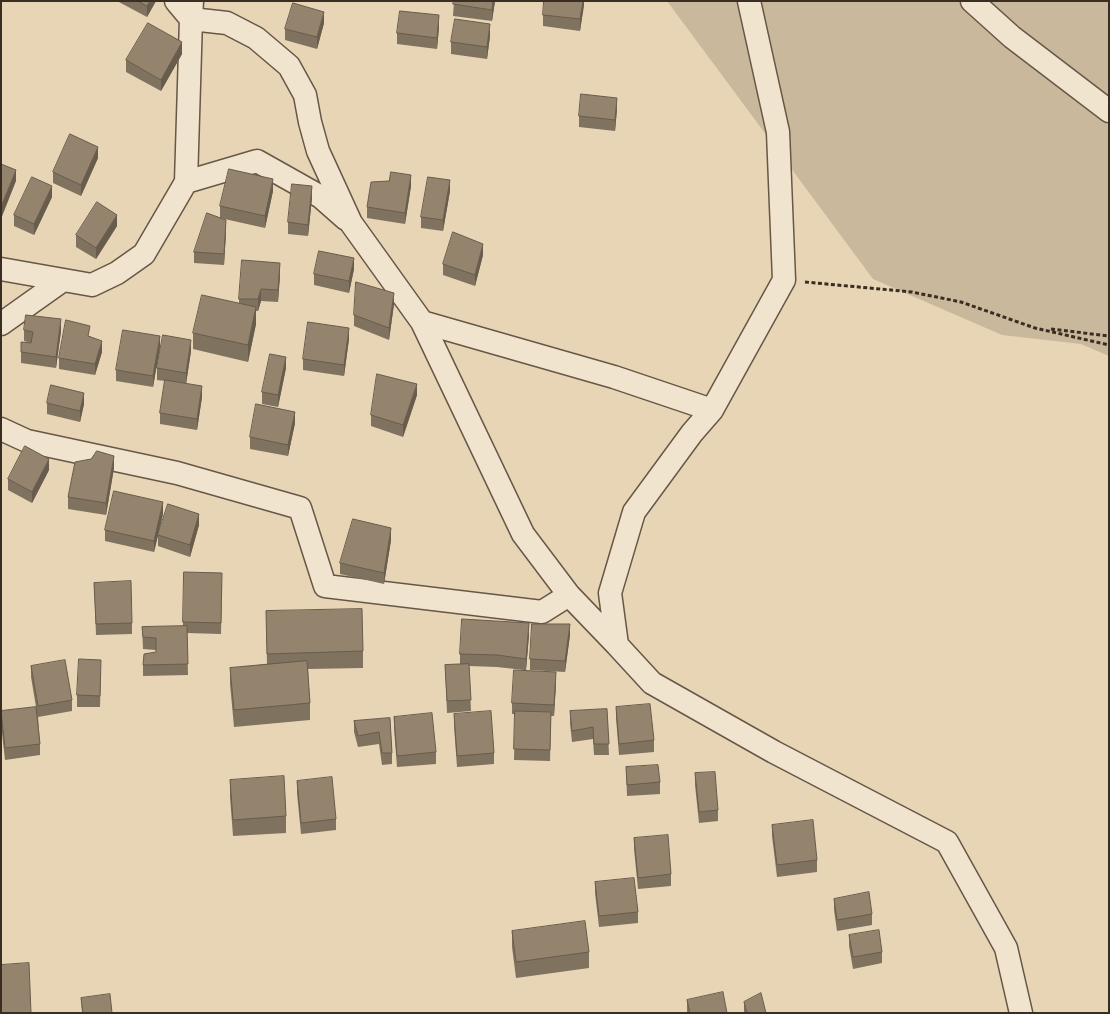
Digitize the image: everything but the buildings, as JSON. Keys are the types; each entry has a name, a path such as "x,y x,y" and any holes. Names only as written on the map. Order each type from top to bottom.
{"street":[{"path":"176,1 191,10 227,23 256,38 289,66 305,95 318,151 351,223 422,322 523,534 569,595 652,682 774,752 947,842 1006,948 1021,1013"},
{"path":"617,645 610,593 634,512 692,433 712,410 784,280 778,132 748,1"},
{"path":"972,1 1012,37 1109,111"},
{"path":"1,269 92,285 117,273 144,254 186,182 191,10"},
{"path":"186,182 257,161 322,197 351,223"},
{"path":"1,324 64,280"},
{"path":"422,322 614,377 712,410"},
{"path":"1,429 27,441 177,472 300,508 325,586 542,612 569,595"}],"path":[{"path":"784,280 912,292 960,302 1036,328 1109,345"},
{"path":"1036,328 1109,336"}],"shaded area":[{"path":"667,1 1109,1 1109,356 1081,344 1002,335 873,279"}]}
